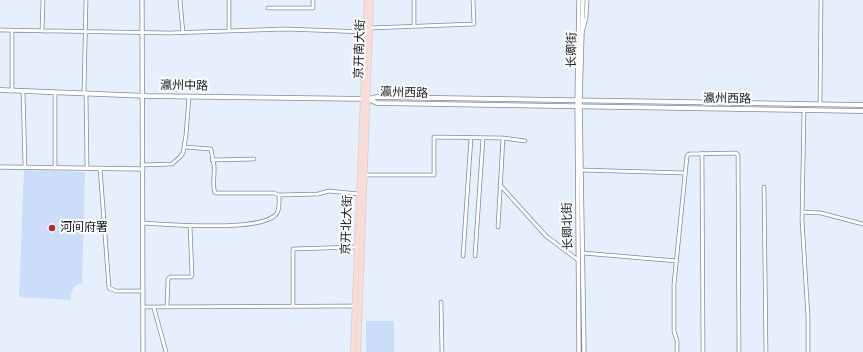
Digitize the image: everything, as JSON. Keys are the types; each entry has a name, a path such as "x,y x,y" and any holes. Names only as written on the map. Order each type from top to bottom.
{"main road":[{"name":"京开南大街","path":"365,99 365,32 367,0"},
{"name":"京开南大街","path":"365,99 371,0"},
{"name":"瀛州中路","path":"0,90 143,96 365,99"},
{"name":"瀛州西路","path":"365,99 377,97 863,105"},
{"name":"瀛州西路","path":"365,99 377,103 863,111"},
{"name":"京开北大街","path":"358,352 365,175 365,99"},
{"name":"京开北大街","path":"353,352 356,247 365,99"}],"street":[{"path":"42,0 42,31"},
{"path":"86,0 85,93 87,168"},
{"path":"142,0 143,352"},
{"path":"180,0 183,33"},
{"path":"228,0 229,31"},
{"path":"268,8 313,8 313,0"},
{"path":"414,0 414,26"},
{"path":"370,28 474,24 473,0"},
{"name":"长卿街","path":"578,101 579,0"},
{"name":"长卿街","path":"578,101 583,0"},
{"path":"582,33 586,18 587,0"},
{"path":"820,104 821,0"},
{"path":"0,30 183,33 303,29 365,32"},
{"path":"12,30 12,91"},
{"path":"23,91 25,167"},
{"path":"54,168 56,92"},
{"path":"0,167 100,168 143,167 172,164 181,156 184,147 189,97"},
{"name":"长卿北街","path":"578,101 583,253 584,352"},
{"name":"长卿北街","path":"579,106 579,352"},
{"path":"804,110 802,212 808,317 808,352"},
{"path":"365,175 434,175 434,137 503,138 525,141"},
{"path":"463,256 471,138"},
{"path":"475,256 483,138"},
{"path":"498,227 503,138"},
{"path":"184,147 210,148 214,167 214,189 216,193 318,194 330,191 359,194"},
{"path":"702,153 704,352"},
{"path":"677,352 677,340 674,331 674,284 687,156 689,154 702,153 736,153 738,155 739,352"},
{"path":"212,160 254,159"},
{"path":"100,168 109,288 112,290 143,291"},
{"path":"581,170 685,173"},
{"path":"500,185 546,236 578,260"},
{"path":"764,187 766,352"},
{"path":"143,223 238,226 266,219 277,214 279,194"},
{"path":"802,212 821,213 863,224"},
{"path":"167,307 168,279 170,277 192,275 190,225"},
{"path":"294,306 293,249 356,247"},
{"path":"583,253 677,261"},
{"path":"441,302 442,352"},
{"path":"143,307 354,306"},
{"path":"154,308 166,352"}],"shaded area":[{"name":"河间府署","path":"24,170 85,172 82,284 74,287 70,300 19,297"},
{"path":"366,321 394,321 394,352 366,352"}],"place":[{"name":"河间府署","path":"52,228"}]}
